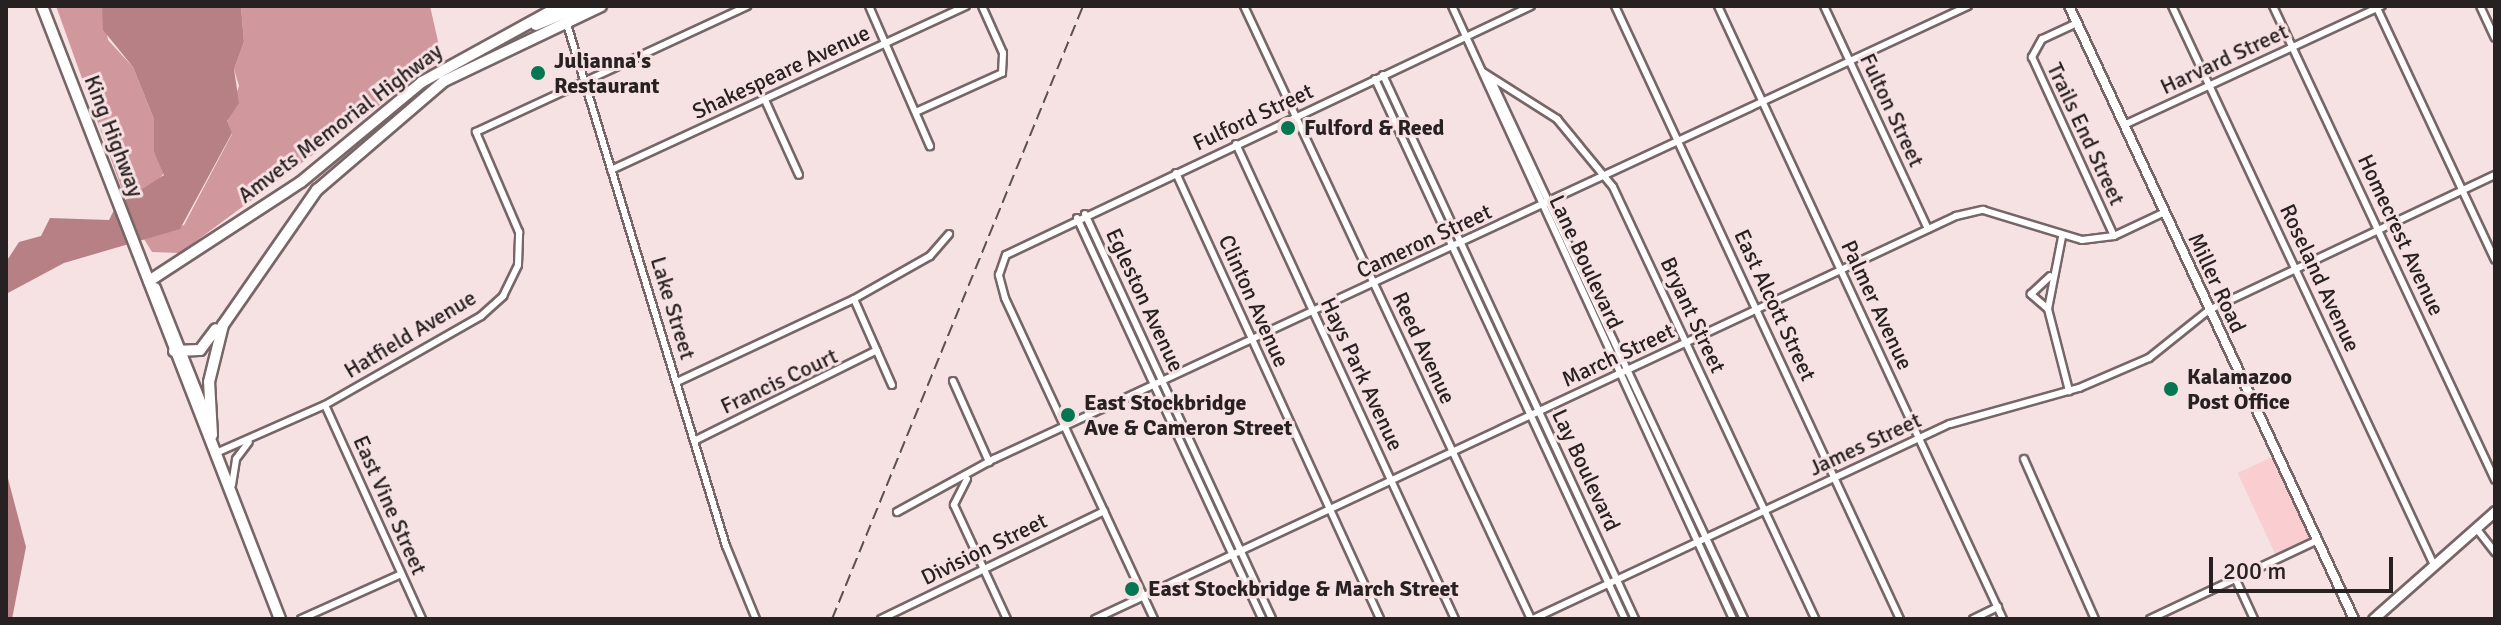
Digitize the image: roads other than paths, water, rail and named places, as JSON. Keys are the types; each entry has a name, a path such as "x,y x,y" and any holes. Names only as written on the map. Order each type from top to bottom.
{"main road":[{"name":"King Highway","path":"42,6 212,435 216,453"},
{"path":"563,12 582,6"},
{"name":"Amvets Memorial Highway","path":"149,281 301,182 422,82 563,12 601,6"},
{"name":"Amvets Memorial Highway","path":"212,435 213,354 233,305 334,172 459,73 563,12"},
{"path":"178,352 204,346 233,305"},
{"name":"King Highway","path":"178,352 280,619"},
{"path":"2373,619 2495,511"}],"street":[{"path":"583,83 747,6"},
{"path":"869,6 918,111 930,146"},
{"name":"Shakespeare Avenue","path":"611,170 966,6"},
{"path":"918,111 1004,69 982,6"},
{"name":"Reed Avenue","path":"1244,6 1532,619"},
{"name":"Lane Boulevard","path":"1452,6 1578,288 1733,619"},
{"name":"Fulford Street","path":"1066,427 1005,298 1000,269 1013,247 1531,6"},
{"name":"East Alcott Street","path":"1615,6 1900,619"},
{"name":"Palmer Avenue","path":"1718,6 2003,619"},
{"name":"Fulton Street","path":"1824,6 1928,229"},
{"path":"1946,6 1950,15"},
{"name":"Cameron Street","path":"897,512 970,476 989,462 1968,6"},
{"name":"Miller Road","path":"2069,6 2354,619"},
{"name":"Roseland Avenue","path":"2172,6 2434,565"},
{"name":"Homecrest Avenue","path":"2273,6 2495,480"},
{"path":"2480,6 2495,38"},
{"path":"2378,7 2495,260"},
{"name":"Harvard Street","path":"2124,125 2378,7"},
{"name":"Lake Street","path":"563,12 694,441 756,619"},
{"name":"Trails End Street","path":"2077,23 2042,39 2032,57 2114,236"},
{"name":"Bryant Street","path":"1483,72 1555,117 1605,176 1815,619"},
{"name":"Lay Boulevard","path":"1383,75 1635,619"},
{"name":"Lane Boulevard","path":"1490,77 1744,619"},
{"name":"Lay Boulevard","path":"1375,79 1625,619"},
{"name":"Hatfield Avenue","path":"216,453 325,405 481,316 508,289 519,232 476,132 583,83"},
{"path":"765,100 799,175"},
{"name":"Hays Park Avenue","path":"1236,144 1455,619"},
{"path":"1412,161 1421,158"},
{"name":"Clinton Avenue","path":"1176,173 1380,619"},
{"name":"James Street","path":"1532,619 1920,438 2069,391 2160,352 2209,310 2495,175"},
{"name":"March Street","path":"1095,619 1928,229 1983,210 2062,237 2114,236 2165,212"},
{"name":"Egleston Avenue","path":"1085,214 1272,619"},
{"name":"Egleston Avenue","path":"1077,218 1262,619"},
{"path":"677,382 854,299 930,256 949,234"},
{"path":"2062,237 2050,276 2048,309 2069,391"},
{"path":"2048,309 2031,294 2050,276"},
{"path":"1578,288 1588,283"},
{"path":"1116,301 1124,297"},
{"path":"854,299 892,385"},
{"path":"1491,331 1500,327"},
{"name":"Francis Court","path":"694,441 877,350"},
{"path":"953,381 989,462"},
{"name":"East Vine Street","path":"325,405 422,619"},
{"path":"1066,427 1154,619"},
{"path":"231,493 236,459 254,438"},
{"path":"1659,460 1668,456"},
{"path":"2024,459 2095,619"},
{"path":"1194,470 1202,467"},
{"path":"970,476 954,505 1007,619"},
{"path":"1569,497 1577,494"},
{"name":"Division Street","path":"881,619 1104,511"},
{"path":"2476,528 2495,552"},
{"path":"2150,619 2318,540"},
{"path":"301,619 401,574"},
{"path":"2236,580 2254,619"},
{"path":"1973,619 1998,607"},
{"path":"2174,608 2179,619"}],"railway":[{"path":"832,619 1083,6"}],"place":[{"name":"Julianna's Restaurant","path":"538,73"},
{"name":"Fulford & Reed","path":"1288,128"},
{"name":"Kalamazoo Post Office","path":"2171,389"},
{"name":"East Stockbridge Ave & Cameron Street","path":"1068,415"},
{"name":"East Stockbridge & March Street","path":"1132,589"}]}
